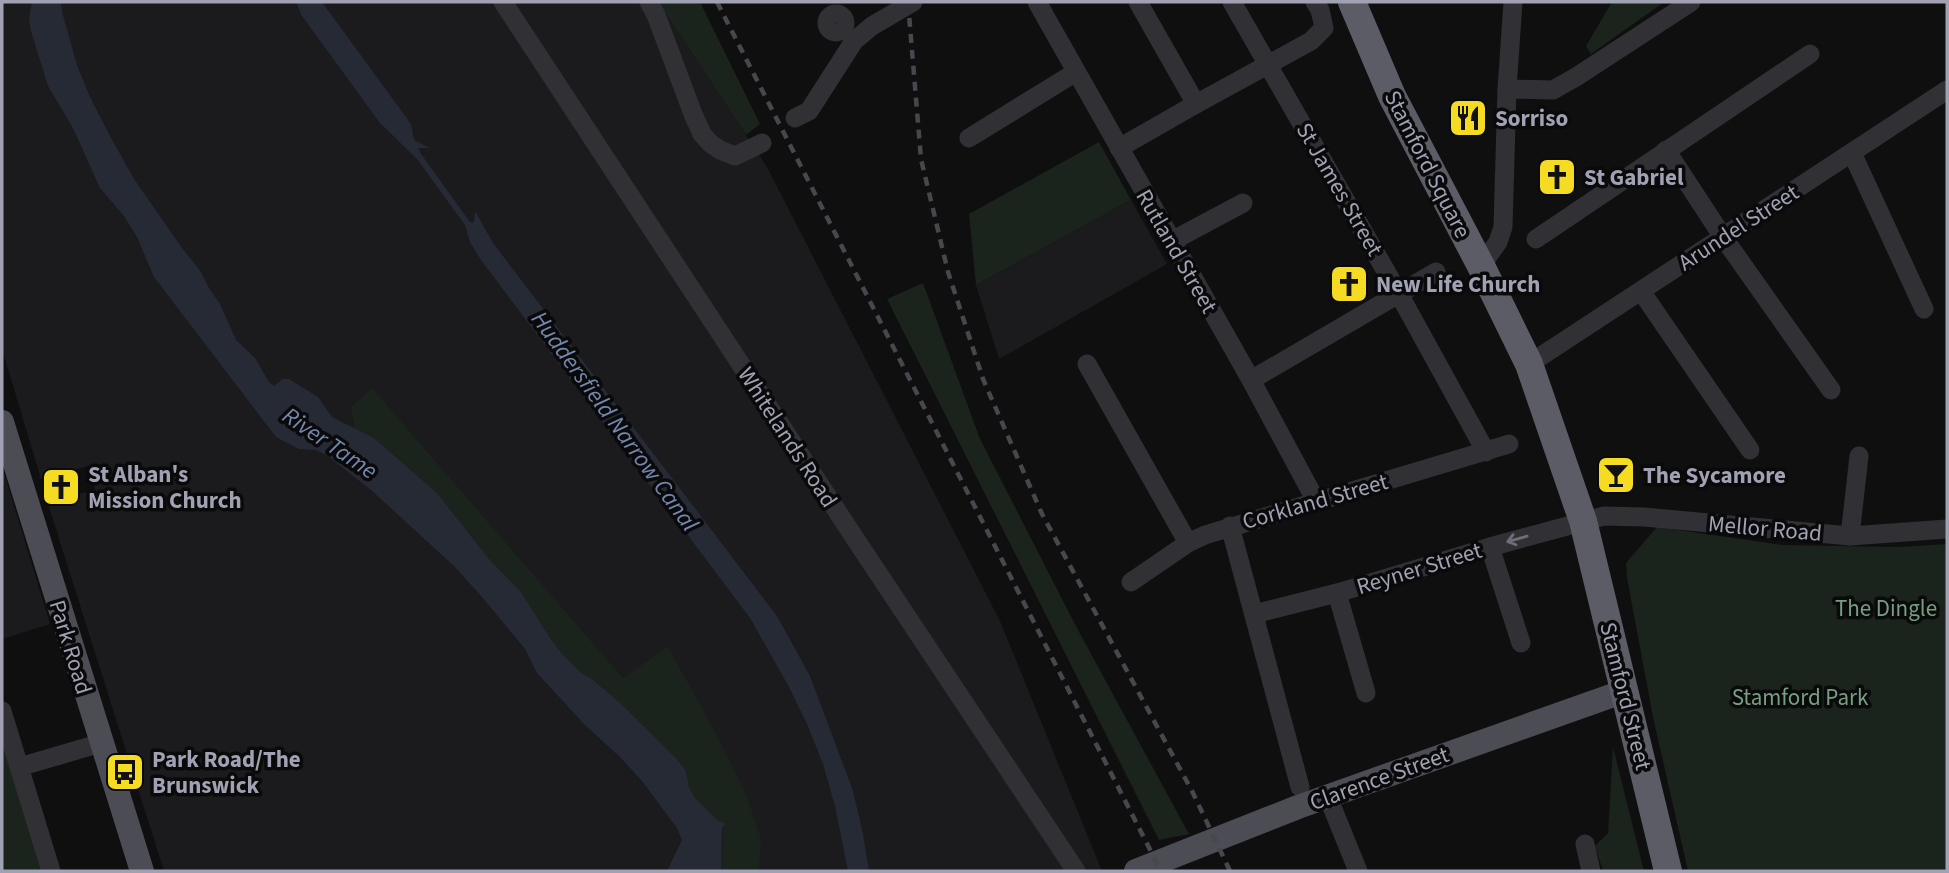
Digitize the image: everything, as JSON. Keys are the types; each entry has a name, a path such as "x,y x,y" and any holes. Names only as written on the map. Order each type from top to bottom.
{"highway":[{"name":"Stamford Square","path":"1361,6 1392,96 1529,364 1583,521"},
{"name":"Stamford Street","path":"1583,521 1668,871"}],"main road":[{"name":"Park Road","path":"2,422 142,871"},
{"name":"Clarence Street","path":"1136,871 1328,797 1625,691"}],"street":[{"name":"Whitelands Road","path":"503,2 1076,871"},
{"path":"649,2 702,134 720,150 735,156 762,143"},
{"path":"795,118 809,111 857,31 912,2"},
{"name":"Rutland Street","path":"1037,2 1251,380 1316,501"},
{"path":"1138,2 1196,104"},
{"name":"St James Street","path":"1232,2 1486,452"},
{"path":"1119,148 1311,41 1325,28 1315,2"},
{"path":"1481,266 1499,242 1503,227 1507,89 1513,2"},
{"path":"1507,89 1553,90 1691,2"},
{"path":"1536,239 1810,54"},
{"path":"969,138 1076,72"},
{"name":"Arundel Street","path":"1529,364 1947,90"},
{"path":"1666,150 1723,237 1831,390"},
{"path":"1852,153 1924,309"},
{"path":"1172,241 1243,203"},
{"path":"1251,380 1436,272"},
{"path":"1642,291 1750,450"},
{"path":"1087,364 1188,543"},
{"name":"Corkland Street","path":"1131,582 1188,543 1230,526 1510,444"},
{"path":"1850,536 1859,456"},
{"name":"Mellor Road","path":"1583,521 1604,516 1644,517 1850,536 1947,529"},
{"name":"Reyner Street","path":"1254,614 1337,593 1583,521"},
{"path":"1230,526 1300,786"},
{"path":"1490,547 1521,643"},
{"path":"1337,593 1366,693"},
{"path":"2,711 51,871"},
{"path":"19,767 101,743"},
{"path":"1328,797 1358,871"},
{"path":"1585,844 1591,871"}],"shaded area":[{"path":"2,2 658,2 767,167 1000,621 1102,871 164,871 48,504 95,489 88,466 41,479 2,349"},
{"path":"1131,200 1167,264 999,359 976,285"},
{"path":"2,466 50,624 2,639"}],"green space":[{"path":"658,2 700,2 760,124 746,135"},
{"path":"1612,2 1664,2 1591,54 1586,46"},
{"path":"1099,142 1131,200 976,285 969,214"},
{"path":"923,283 980,439 1078,630 1189,834 1159,840 887,299"},
{"path":"372,388 623,678 668,647 746,794 761,839 759,871 721,871 724,822 718,821 695,798 689,787 686,771 677,759 618,701 565,657 521,592 489,559 437,493 374,438 355,429 351,407"},
{"name":"Stamford Park","path":"1657,527 1781,545 1900,547 1947,544 1947,871 1688,871 1653,717 1627,578 1626,563"},
{"path":"2,736 42,871 2,871"},
{"path":"1613,747 1644,871 1603,871 1595,846 1608,833"}],"water":[{"name":"River Tame","path":"32,2 61,2 77,65 110,136 134,179 201,272 220,304 236,340 255,358 269,382 274,386 283,379 289,379 318,397 332,417 374,438 437,493 489,559 521,592 565,657 618,701 677,759 686,771 689,787 695,798 718,821 725,824 722,829 721,871 667,871 682,840 677,828 642,781 537,673 525,649 482,597 454,566 371,490 328,456 316,450 299,449 276,437 154,277 137,237 124,216 100,188 73,128 48,86 31,31 29,19"},
{"name":"Huddersfield Narrow Canal","path":"296,2 322,2 411,124 414,140 430,148 418,148 470,222 474,222 475,211 493,243 777,616 810,676 853,791 869,871 848,871 835,806 823,764 789,687 750,618 481,260 470,242 465,225 417,159 380,123 302,16"}],"railway":[{"path":"717,2 1161,871"},
{"path":"908,2 921,159 948,272 983,379 1042,514 1192,791 1230,871"}],"place":[{"name":"Sorriso","path":"1468,118"},
{"name":"St Gabriel","path":"1557,177"},
{"name":"New Life Church","path":"1349,284"},
{"name":"The Sycamore","path":"1616,475"},
{"name":"St Alban's Mission Church","path":"61,487"},
{"name":"Park Road/The Brunswick","path":"125,772"}],"park label":[{"name":"The Dingle","path":"1886,608"}]}
